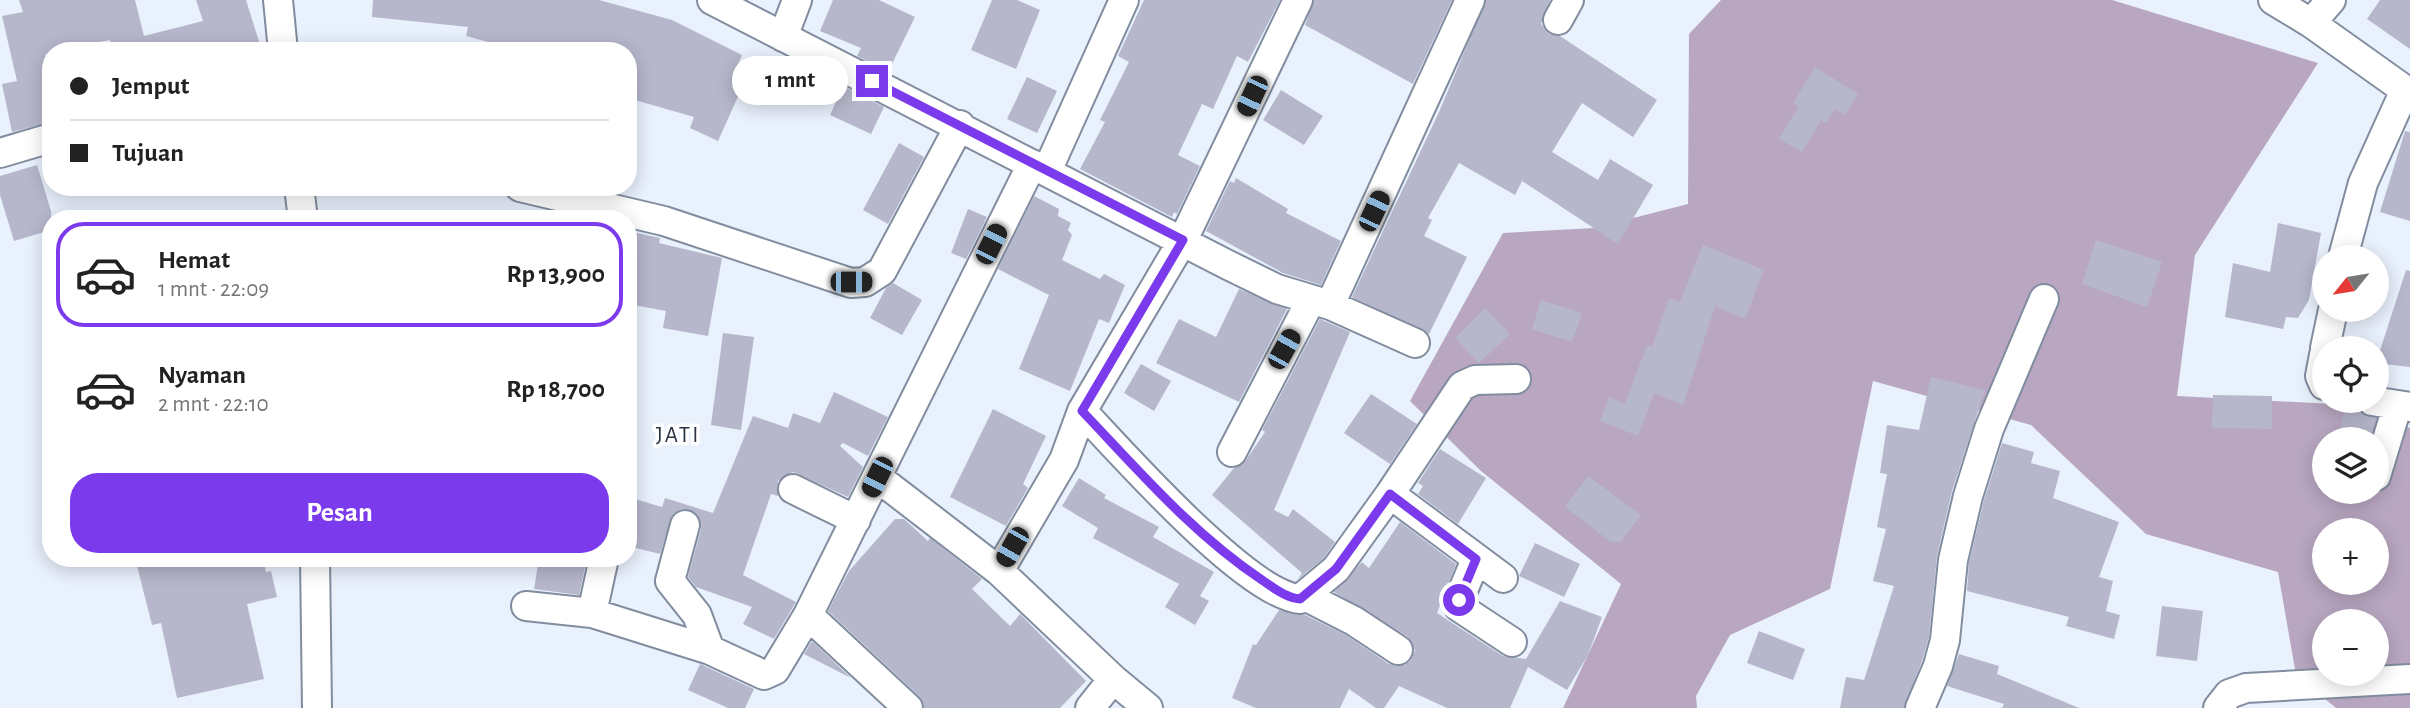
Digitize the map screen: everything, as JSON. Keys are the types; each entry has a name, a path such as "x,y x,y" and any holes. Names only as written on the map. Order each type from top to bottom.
{"street":[{"path":"278,0 282,42"},
{"path":"712,0 1277,289 1321,302 1415,343"},
{"path":"783,37 797,0"},
{"path":"526,606 592,613 710,650 768,675 775,670 808,615 1124,0"},
{"path":"999,571 1064,460 1082,411 1183,240 1298,0"},
{"path":"1232,452 1321,302 1470,0"},
{"path":"2273,0 2407,86 2363,183 2346,245"},
{"path":"2311,23 2331,0"},
{"path":"637,215 851,282 865,282 882,271 960,125"},
{"path":"0,153 42,141"},
{"path":"558,196 617,210"},
{"path":"1920,708 1938,666 1945,640 1953,560 1968,496 1989,429 2044,299"},
{"path":"1082,411 1185,519 1231,559 1288,596 1300,599 1336,569 1462,386 1475,380 1516,379"},
{"path":"2388,427 2393,405"},
{"path":"877,477 999,571 1113,680 1148,708"},
{"path":"793,489 856,520"},
{"path":"1390,494 1503,578"},
{"path":"685,525 670,582 697,615 710,650"},
{"path":"1476,559 1459,600 1460,607 1513,642"},
{"path":"315,567 317,708"},
{"path":"592,613 602,567"},
{"path":"1305,596 1354,621 1398,650"},
{"path":"808,615 908,708"},
{"path":"2218,708 2229,694 2246,688 2410,679"},
{"path":"1090,708 1113,680"}],"shaded area":[{"path":"1721,0 2112,0 2318,63 2195,255 2177,396 2312,403 2312,413 2362,413 2410,428 2410,708 2336,708 2296,675 2278,572 2146,534 2031,425 1873,381 1830,589 1730,635 1696,696 1697,708 1563,708 1621,584 1481,471 1410,401 1503,233 1594,228 1688,204 1689,34"}],"building":[{"path":"19,0 135,0 144,36 203,21 196,0 246,0 259,42 42,42 42,124 12,132 2,84 17,81 2,16 23,12"},
{"path":"373,0 599,0 672,20 742,55 733,76 745,81 718,141 690,128 694,117 637,101 637,42 488,42 466,36 468,27 372,17"},
{"path":"833,0 879,0 915,17 888,72 857,56 861,48 820,31"},
{"path":"992,0 1017,0 1040,10 1016,69 971,50"},
{"path":"1144,0 1280,0 1248,62 1237,56 1213,109 1202,104 1178,155 1200,166 1177,214 1174,212 1172,217 1080,169 1105,122 1100,120 1129,62 1118,56"},
{"path":"1314,0 1452,0 1413,84 1305,25"},
{"path":"1486,0 1550,0 1541,24 1549,34 1560,36 1657,100 1633,137 1582,103 1552,152 1598,180 1610,159 1653,185 1618,244 1522,181 1515,195 1459,163 1428,218 1432,220 1424,236 1467,257 1429,334 1352,297 1439,112"},
{"path":"2380,0 2410,0 2410,49 2367,19"},
{"path":"1815,67 1858,94 1845,115 1835,109 1826,123 1821,120 1802,152 1779,139 1799,106 1793,103"},
{"path":"1027,77 1057,91 1037,133 1007,119"},
{"path":"843,86 884,107 871,134 830,115"},
{"path":"1281,90 1323,116 1304,145 1263,120"},
{"path":"2405,131 2410,132 2410,221 2380,212"},
{"path":"899,143 924,157 888,224 863,210"},
{"path":"37,165 42,181 42,196 46,196 51,210 42,210 42,233 14,241 0,195 0,176"},
{"path":"1236,178 1288,209 1286,213 1341,241 1321,285 1283,273 1206,231 1230,181 1234,183"},
{"path":"1034,196 1059,209 1058,216 1071,223 1068,230 1072,235 1062,260 1100,279 1104,274 1125,285 1109,323 1099,319 1070,391 1019,369 1049,295 998,269"},
{"path":"968,209 987,217 966,259 951,253"},
{"path":"2278,223 2321,233 2319,245 2312,245 2309,300 2298,318 2286,317 2283,329 2225,317 2233,263 2270,272"},
{"path":"637,233 660,238 659,243 722,258 708,336 663,328 666,311 637,306"},
{"path":"2096,240 2162,262 2147,307 2082,284"},
{"path":"1703,245 1764,270 1745,319 1715,306 1683,405 1654,393 1638,436 1600,421 1609,397 1625,404 1647,345 1652,347 1669,298 1680,302"},
{"path":"2406,270 2410,271 2410,367 2389,365 2389,336 2385,336"},
{"path":"893,283 922,300 902,335 870,318 886,288"},
{"path":"1239,289 1287,309 1239,402 1156,363 1179,319 1216,337"},
{"path":"1541,300 1582,313 1572,342 1532,329"},
{"path":"1485,308 1510,334 1479,363 1455,338"},
{"path":"1320,319 1350,332 1274,510 1288,517 1293,509 1335,542 1324,558 1298,579 1302,573 1212,495 1234,468 1246,460 1265,432 1262,430"},
{"path":"723,333 754,337 741,430 711,425"},
{"path":"1141,364 1171,381 1154,411 1124,393"},
{"path":"1931,377 1985,390 1952,491 1937,556 1929,637 1904,708 1840,708 1846,677 1864,680 1894,586 1873,581 1886,529 1877,527 1887,474 1880,473 1887,425 1919,430"},
{"path":"834,392 888,417 868,456 843,443 840,446 863,467 848,497 793,472 778,481 778,496 771,494 743,575 796,602 774,639 743,624 752,607 696,587 688,577 701,529 696,513 681,509 673,514 660,554 637,548 637,500 662,507 665,498 713,513 753,416 788,428 793,413 820,423"},
{"path":"1371,394 1417,424 1390,464 1344,433"},
{"path":"2213,395 2272,396 2272,429 2212,428"},
{"path":"993,409 1046,436 1023,484 1028,488 1006,526 950,497"},
{"path":"2344,413 2362,413 2376,418 2373,427 2341,427"},
{"path":"2002,443 2034,452 2031,463 2060,471 2053,498 2119,522 2099,577 2113,581 2106,611 2120,615 2114,639 2066,626 2069,617 1967,591 1969,563 1984,500"},
{"path":"1440,449 1486,478 1458,524 1418,494 1423,486 1418,483"},
{"path":"1588,476 1641,515 1621,542 1611,542 1565,507"},
{"path":"1079,478 1106,495 1104,498 1159,527 1153,537 1214,572 1200,596 1209,601 1195,625 1165,607 1179,584 1093,538 1098,528 1062,506"},
{"path":"895,519 904,519 928,541 930,538 982,579 972,589 1010,626 1020,614 1086,681 1060,708 924,708 919,696 828,611 849,571"},
{"path":"1400,522 1456,564 1437,613 1503,656 1526,659 1560,601 1602,617 1588,655 1567,690 1528,667 1510,708 1447,708 1399,686 1384,708 1376,708 1349,689 1340,708 1256,708 1232,698 1253,644 1256,645 1279,610 1305,615 1346,635 1389,664 1405,665 1411,660 1415,650 1408,637 1334,592 1362,562 1369,568"},
{"path":"1535,543 1580,564 1564,597 1519,576"},
{"path":"137,567 265,567 266,572 271,571 277,597 247,604 264,679 177,698 161,623 152,625"},
{"path":"538,567 585,567 579,595 534,589"},
{"path":"2162,606 2203,611 2197,661 2156,656"},
{"path":"1759,631 1805,649 1793,680 1747,663"},
{"path":"812,641 851,678 804,654"},
{"path":"1959,654 1999,666 1997,674 2079,708 2002,708 2004,704 1947,686"},
{"path":"700,664 754,689 745,708 728,708 688,690"}],"district":[{"name":"JATI","path":"678,434"}],"route":[{"path":"872,81 1183,240 1082,411 1185,519 1231,559 1279,591 1300,599 1319,586 1336,569 1390,494 1476,559 1459,600"}]}
